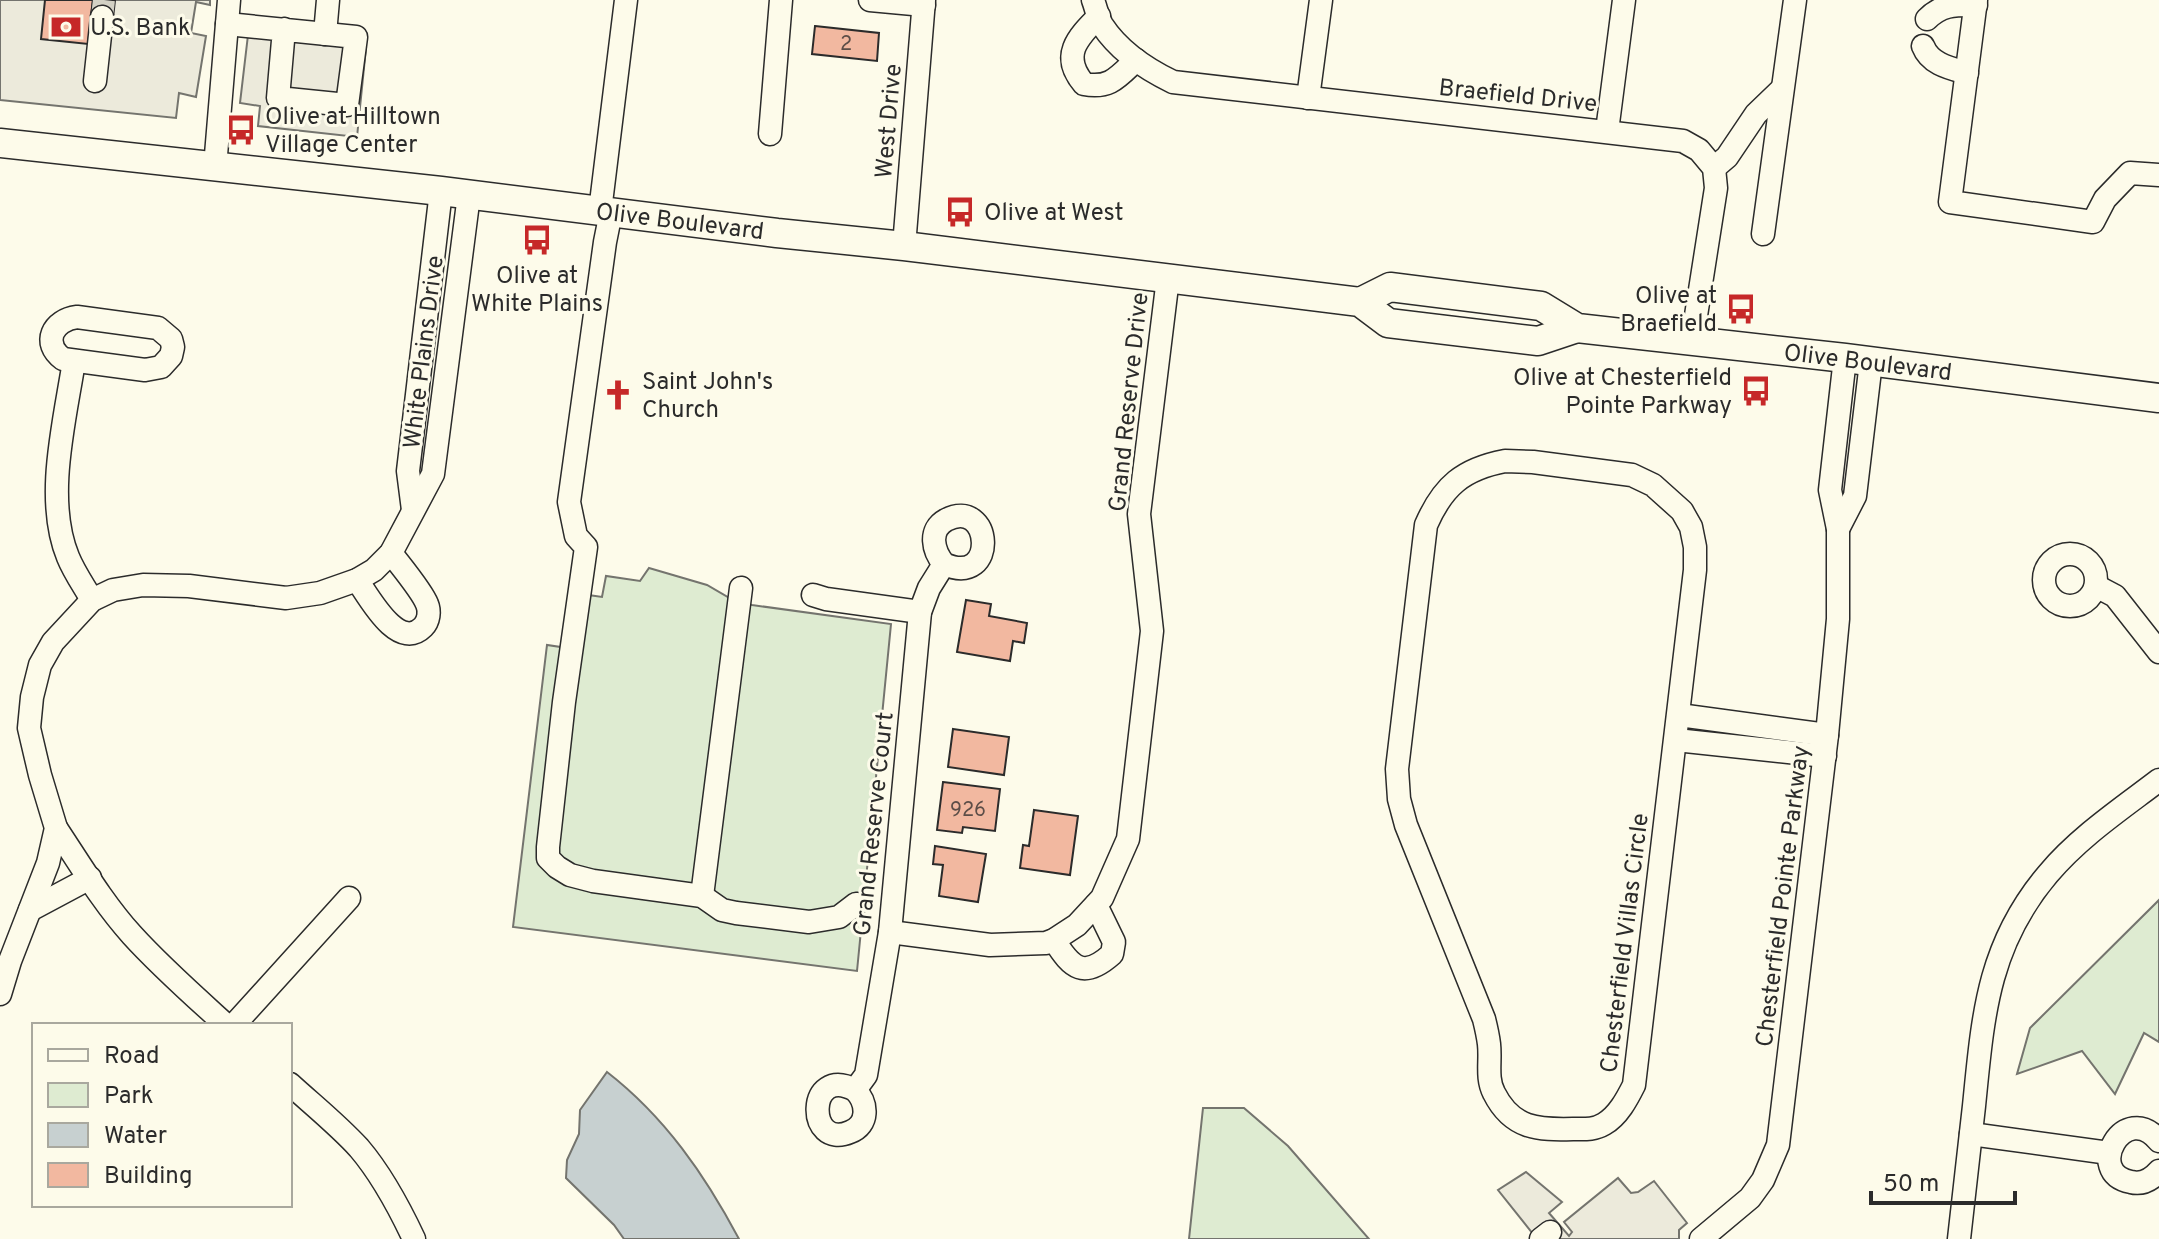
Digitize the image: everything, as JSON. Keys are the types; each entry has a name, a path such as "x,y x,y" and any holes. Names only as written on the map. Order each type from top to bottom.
{"main road":[{"name":"Olive Boulevard","path":"0,143 455,193 1360,302 1390,287 1541,306 1577,328 2159,398"}],"street":[{"path":"215,167 229,0"},
{"path":"325,34 328,0"},
{"path":"626,0 605,242 569,502 576,536 586,547 564,702 548,858 570,875 702,896 722,910 809,922 839,917 856,904"},
{"path":"770,134 781,0"},
{"path":"870,0 924,2"},
{"path":"1308,98 1321,0"},
{"path":"1607,131 1624,0"},
{"path":"1763,234 1795,0"},
{"name":"West Drive","path":"904,246 924,2"},
{"path":"1927,19 1937,9 1976,2 1950,202 2093,222 2105,199 2130,173 2159,175"},
{"name":"Braefield Drive","path":"1096,8 1072,52 1073,72 1084,84 1099,87 1113,80 1136,60"},
{"name":"Braefield Drive","path":"1096,8 1102,24 1136,60 1173,82 1683,141 1699,150 1714,168"},
{"path":"95,81 102,17"},
{"path":"227,24 284,29 356,37 347,105 278,98 284,29"},
{"path":"1923,46 1927,55 1943,67 1967,73"},
{"path":"1692,341 1716,188 1714,168 1727,157 1756,114 1782,89"},
{"name":"White Plains Drive","path":"56,828 29,728 32,697 40,665 53,642 92,600 113,590 143,585 189,586 286,598 320,593 357,580 374,570 391,553 433,474 455,193"},
{"name":"Grand Reserve Drive","path":"1054,940 1077,925 1102,898 1128,839 1152,631 1139,514 1168,278"},
{"path":"77,317 158,328 171,339 173,347 166,362 154,369 74,361 58,355 52,342 55,328 65,319 77,317"},
{"name":"Chesterfield Pointe Parkway","path":"1701,1239 1750,1198 1763,1180 1778,1145 1826,746 1838,619 1838,529 1855,496 1858,360"},
{"path":"74,361 61,448 58,515 68,558 92,600"},
{"name":"Chesterfield Villas Circle","path":"1505,461 1533,462 1632,475 1653,485 1682,511 1691,527 1695,558 1679,715 1634,1085 1623,1105 1604,1124 1591,1129 1541,1130 1527,1126 1503,1107 1493,1092 1484,1019 1406,825 1398,788 1397,769 1426,525 1436,503 1454,482 1484,466 1505,461"},
{"path":"357,580 395,630 407,634 423,628 429,614 427,604 391,553"},
{"name":"Grand Reserve Court","path":"855,1090 866,1075 890,932 920,612 929,588 944,564"},
{"path":"2096,586 2115,596 2159,652"},
{"path":"702,896 741,588"},
{"path":"813,595 920,612"},
{"path":"1679,715 1826,746"},
{"path":"1676,740 1826,746"},
{"path":"1959,1239 1980,1040 1999,956 2018,917 2061,859 2159,780"},
{"path":"56,828 130,933 224,1023"},
{"path":"0,994 48,863 56,828"},
{"path":"30,910 90,878"},
{"path":"236,1023 349,898"},
{"path":"890,932 990,945 1054,940 1065,958 1077,967 1089,969 1102,964 1112,954 1114,942 1096,905"},
{"path":"292,1086 358,1147 381,1177 414,1239"},
{"path":"2159,1141 2149,1132 2132,1129 2117,1137 2109,1153 2113,1170 2127,1182 2145,1182 2159,1171"},
{"path":"1971,1134 2109,1153"}],"green space":[{"path":"649,568 707,585 733,600 752,605 891,624 857,971 513,927 547,645 581,650 588,595 602,597 606,576 640,581"},
{"path":"2159,900 2159,1042 2144,1033 2115,1094 2082,1051 2017,1074 2030,1028"},
{"path":"1203,1108 1244,1108 1288,1146 1369,1239 1189,1239"}],"shaded area":[{"path":"0,0 210,0 210,5 196,2 191,33 206,36 196,97 179,93 176,118 0,100"},
{"path":"248,35 366,48 357,137 258,126 260,106 240,103"},
{"path":"1526,1172 1562,1202 1549,1213 1569,1236 1572,1232 1564,1222 1618,1178 1631,1193 1654,1181 1687,1223 1679,1230 1679,1239 1537,1239 1498,1190"}],"water":[{"path":"607,1072 647,1108 682,1148 739,1239 624,1239 566,1178 567,1160 579,1134 580,1110"}],"building":[{"name":"U.S. Bank","path":"45,0 93,0 88,44 41,39"},
{"path":"93,0 115,0 113,18 91,15"},
{"path":"815,26 879,33 877,61 812,54"},
{"path":"966,600 991,604 989,616 1027,623 1024,643 1013,641 1010,661 957,652"},
{"path":"953,729 1009,737 1004,775 948,767"},
{"path":"943,782 1000,789 995,831 963,827 962,833 937,830"},
{"path":"1034,810 1078,816 1070,875 1020,868 1023,845 1029,846"},
{"path":"935,846 986,854 978,902 939,896 943,865 933,864"}],"tunnel":[{"path":"102,17 104,0"}],"place":[{"name":"U.S. Bank","path":"66,27"},
{"name":"Olive at Hilltown Village Center","path":"241,130"},
{"name":"Olive at West","path":"960,212"},
{"name":"Olive at White Plains","path":"537,240"},
{"name":"Olive at Braefield","path":"1741,309"},
{"name":"Olive at Chesterfield Pointe Parkway","path":"1756,391"},
{"name":"Saint John's Church","path":"618,395"}]}
